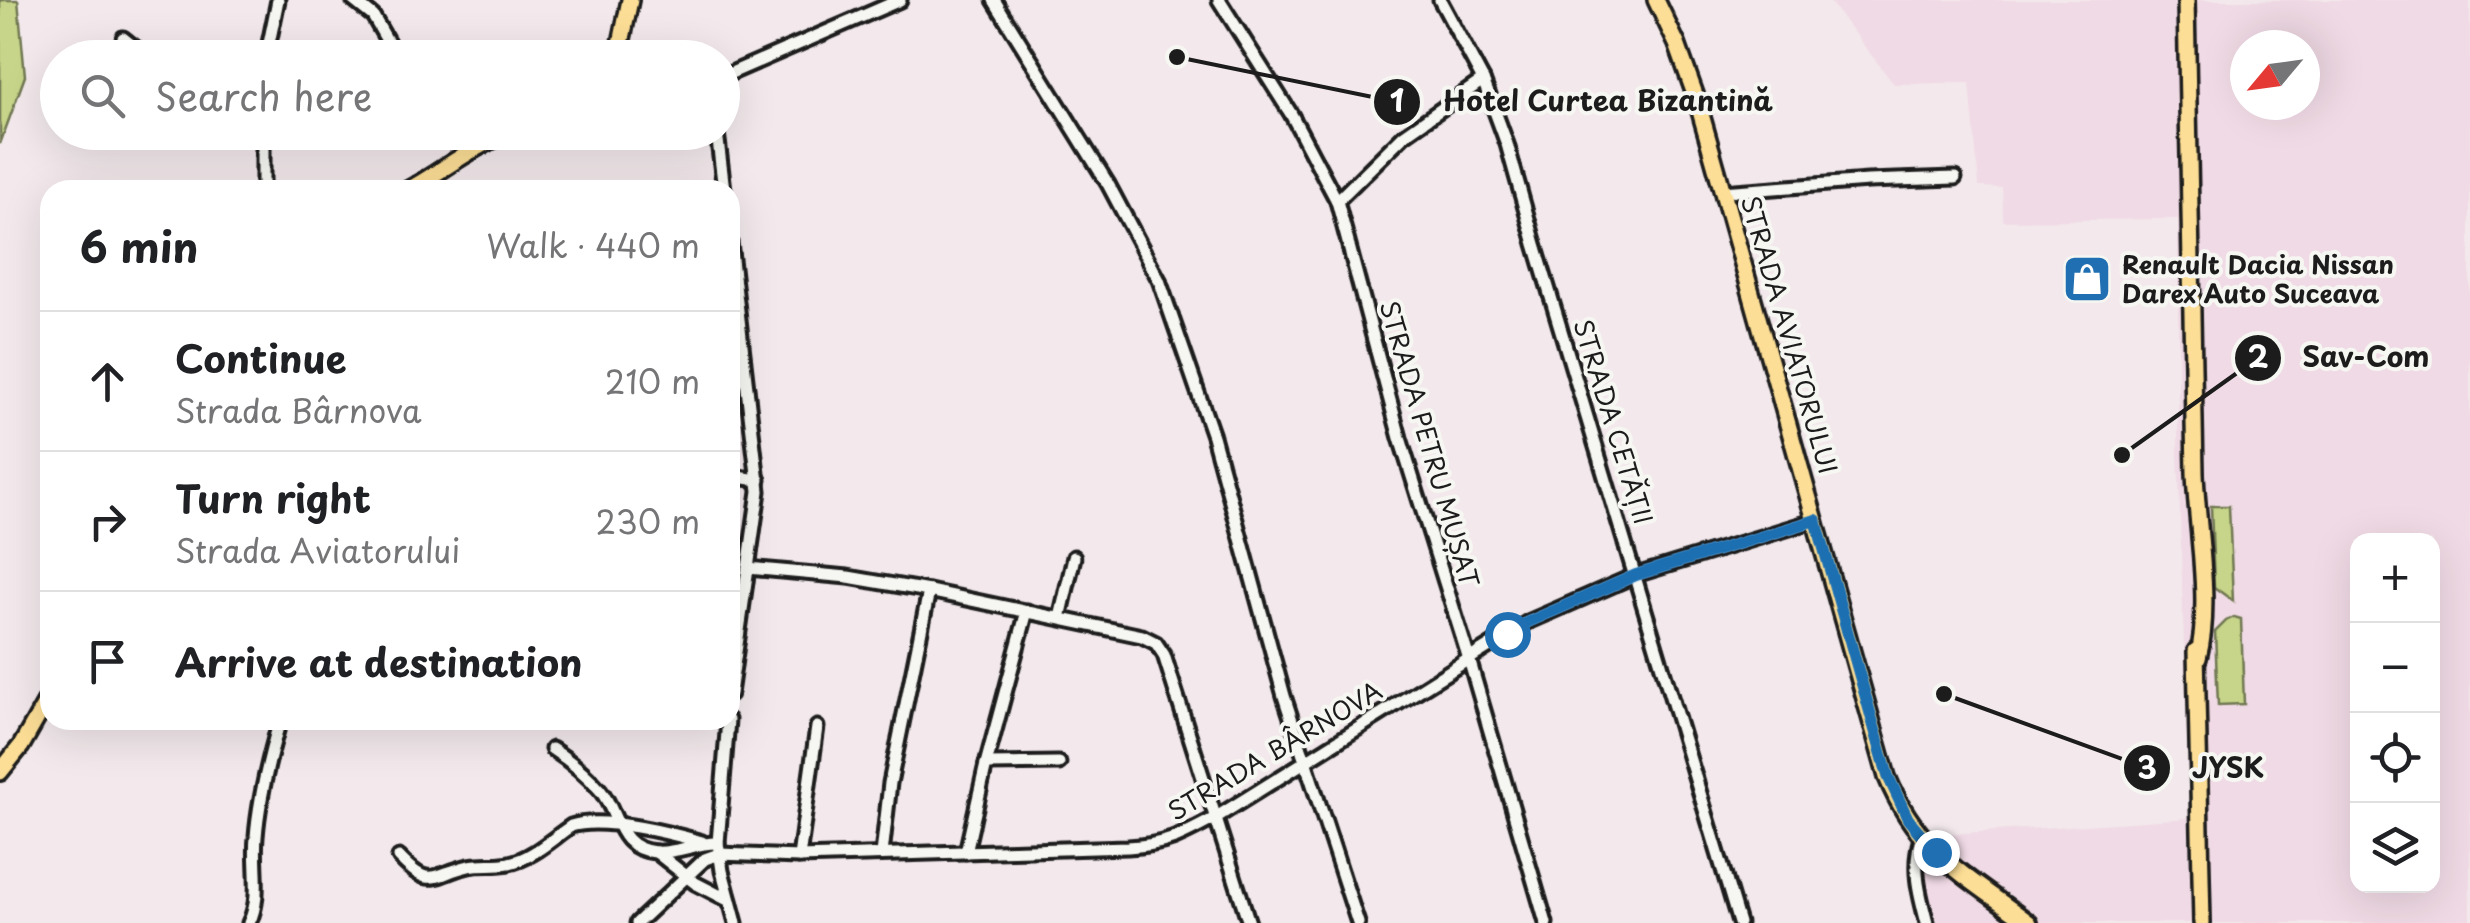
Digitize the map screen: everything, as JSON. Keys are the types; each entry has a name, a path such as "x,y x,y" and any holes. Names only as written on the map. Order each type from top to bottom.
{"main road":[{"path":"622,40 630,0"},
{"name":"STRADA AVIATORULUI","path":"1656,0 1687,71 1896,798 1922,838 1965,876 2030,923"},
{"path":"2186,0 2197,522 2192,543 2202,923"},
{"path":"425,180 474,150"},
{"path":"0,772 40,713"}],"street":[{"path":"270,40 278,0"},
{"path":"354,0 373,16 387,40"},
{"path":"740,69 900,0"},
{"path":"994,0 1108,184 1159,280 1213,436 1268,641 1358,923"},
{"name":"STRADA PETRU MUȘAT","path":"1219,0 1291,114 1338,200 1400,438 1546,923"},
{"name":"STRADA CETĂȚII","path":"1440,0 1482,80 1507,144 1739,923"},
{"path":"1338,200 1404,135 1482,80"},
{"path":"263,150 263,180"},
{"path":"719,150 723,180"},
{"path":"1722,192 1868,180 1955,178"},
{"path":"740,354 759,480 748,568 740,593"},
{"path":"740,477 759,480"},
{"name":"STRADA BÂRNOVA","path":"702,842 718,849 799,857 1155,846 1215,818 1528,622 1636,575 1816,520"},
{"path":"1060,618 1074,557"},
{"path":"748,568 848,576 1148,638 1160,648 1249,923"},
{"path":"882,854 890,783 929,591"},
{"path":"966,852 1026,611"},
{"path":"799,857 816,728"},
{"path":"248,923 256,893 258,817 278,730"},
{"path":"727,730 718,849 736,923"},
{"path":"552,748 601,791 622,834 638,847 656,852 702,842"},
{"path":"986,764 1060,763"},
{"path":"399,857 418,875 428,878 466,866 510,864 579,824 618,826 702,842"},
{"path":"1922,838 1916,876 1928,923"},
{"path":"637,923 718,849"},
{"path":"656,852 687,878 730,901"}],"shaded area":[{"path":"1828,0 2470,0 2470,923 1935,923 1923,882 1934,835 2189,818 2178,451 2178,219 2003,221 2002,188 1979,187 1970,83 1894,84"}],"green space":[{"path":"0,0 18,0 25,76 0,144"},
{"path":"2211,506 2229,506 2233,601 2214,587"},
{"path":"2234,617 2241,619 2244,704 2218,705 2215,632"}],"place":[{"name":"Hotel Curtea Bizantină","path":"1177,57"},
{"name":"Renault Dacia Nissan Darex Auto Suceava","path":"2087,279"},
{"name":"Sav-Com","path":"2122,455"},
{"name":"JYSK","path":"1944,694"}],"route":[{"path":"1507,634 1636,575 1816,520 1888,776 1908,819 1936,852"}]}
